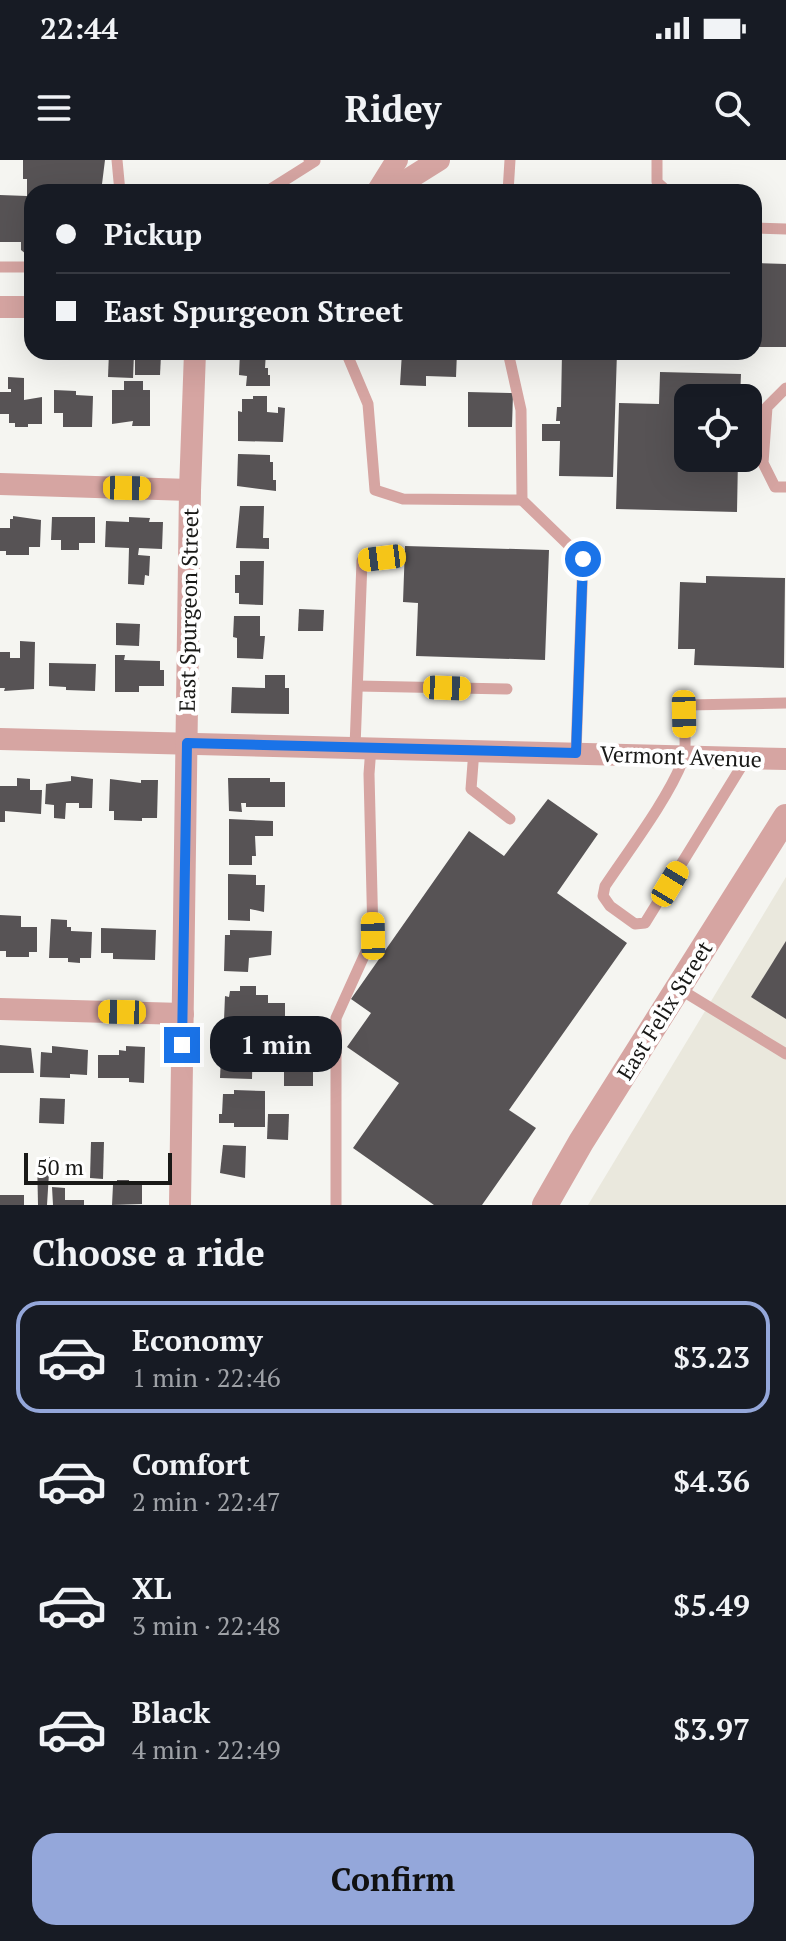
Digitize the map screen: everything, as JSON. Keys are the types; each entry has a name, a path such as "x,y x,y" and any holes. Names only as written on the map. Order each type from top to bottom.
{"street":[{"path":"382,184 397,160"},
{"path":"401,184 439,160"},
{"path":"0,307 24,307"},
{"name":"East Spurgeon Street","path":"180,1205 190,490 195,360"},
{"path":"0,484 190,490"},
{"name":"Vermont Avenue","path":"0,739 786,759"},
{"name":"East Felix Street","path":"545,1205 581,1142 786,817"},
{"path":"0,1009 183,1014"}],"lane":[{"path":"117,160 119,184"},
{"path":"279,184 315,161 309,160"},
{"path":"508,184 510,160"},
{"path":"657,160 659,184"},
{"path":"762,228 786,229"},
{"path":"0,267 24,267"},
{"path":"349,360 368,404 375,490 403,499 522,500 583,559 576,753"},
{"path":"510,360 521,410 522,500"},
{"path":"786,388 767,407 763,463 775,487 786,487"},
{"path":"336,1205 336,1018 373,936 358,686 362,561 382,558"},
{"path":"358,686 507,689"},
{"path":"746,758 652,914 642,925 635,924 606,903 603,892 670,785 684,756 684,714 688,705 786,703"},
{"path":"474,750 471,789 510,819"},
{"path":"678,988 786,1054"}],"shaded area":[{"path":"786,877 786,1205 588,1205"}],"building":[{"path":"23,160 105,160 102,184 27,184 27,179 23,179"},
{"path":"0,195 24,196 24,252 21,242 0,242"},
{"path":"762,263 786,264 786,347 762,347"},
{"path":"109,360 134,360 133,378 108,377"},
{"path":"135,360 161,360 160,375 135,375"},
{"path":"240,360 266,360 270,386 246,386 247,376 239,375"},
{"path":"402,360 457,360 456,377 426,376 426,386 400,385"},
{"path":"562,360 617,360 613,477 559,476 560,441 542,441 542,424 560,424 556,421 557,407 561,407"},
{"path":"660,372 741,374 741,384 674,384 674,472 738,472 737,512 616,509 619,403 659,404"},
{"path":"8,377 24,378 24,400 42,397 42,424 15,427 15,423 9,423 9,414 0,414 0,392 11,392"},
{"path":"124,381 143,381 143,390 150,390 150,426 132,426 133,421 112,424 112,390 124,390"},
{"path":"54,390 93,396 92,427 63,427 63,413 54,413"},
{"path":"468,392 513,393 512,427 468,427"},
{"path":"253,396 267,396 267,412 278,413 278,407 285,408 283,442 238,441 238,411 242,412 242,399 253,399"},
{"path":"238,454 270,455 276,491 237,486"},
{"path":"240,506 264,506 263,538 269,538 269,549 236,548"},
{"path":"13,516 41,520 40,547 29,547 29,555 6,555 6,551 0,551 0,528 10,528"},
{"path":"52,517 95,517 95,543 79,543 79,550 61,550 61,540 51,540"},
{"path":"129,517 163,522 162,549 139,548 138,555 150,556 149,576 145,575 144,585 128,584 129,548 105,547 106,521 129,522"},
{"path":"405,546 549,550 545,660 416,656 418,603 403,602"},
{"path":"240,561 264,561 263,605 239,604 239,593 235,593 235,575 240,575"},
{"path":"706,576 785,578 784,668 694,665 695,649 678,649 680,582 706,583"},
{"path":"299,609 324,610 323,631 298,631"},
{"path":"234,616 260,616 260,636 265,636 263,659 237,658 237,638 233,637"},
{"path":"116,623 140,624 139,646 116,645"},
{"path":"20,641 35,642 34,689 4,691 5,688 0,688 0,652 10,652 10,658 20,658"},
{"path":"115,655 125,655 124,660 160,661 160,670 164,670 164,686 139,686 139,692 115,692"},
{"path":"49,663 96,664 95,691 49,686"},
{"path":"265,675 285,675 285,688 289,688 289,714 231,713 232,687 265,688"},
{"path":"71,776 93,779 92,808 79,808 79,803 66,803 65,819 54,818 54,805 45,804 46,784 71,781"},
{"path":"17,778 30,779 30,790 42,790 41,814 5,811 5,822 0,822 0,786 17,786"},
{"path":"228,778 270,778 270,782 285,782 285,807 246,807 246,803 241,803 242,812 229,811"},
{"path":"110,779 141,783 141,780 158,780 157,818 114,820 114,811 109,811"},
{"path":"548,799 598,834 557,893 627,943 509,1110 536,1128 482,1205 434,1205 353,1148 399,1083 347,1047 371,1013 351,999 469,831 504,856"},
{"path":"229,819 273,821 273,836 255,836 256,856 252,856 252,865 229,865"},
{"path":"228,874 256,875 256,885 265,885 264,912 250,909 250,921 228,920"},
{"path":"0,915 21,916 21,927 37,927 37,952 29,952 29,957 6,957 6,951 0,951"},
{"path":"51,919 67,920 71,931 92,932 91,958 80,958 80,963 68,962 68,958 49,958"},
{"path":"101,928 156,930 155,960 113,959 113,953 101,953"},
{"path":"230,930 272,931 271,955 249,958 248,972 224,971 225,935 230,935"},
{"path":"786,941 786,1019 751,997"},
{"path":"240,986 256,986 256,995 268,995 268,1003 285,1003 285,1026 265,1025 265,1018 254,1017 254,1021 245,1021 245,1029 232,1028 232,1021 224,1020 225,996 229,997 230,991 240,991"},
{"path":"222,1035 253,1036 252,1079 220,1078"},
{"path":"0,1045 31,1048 34,1073 0,1073"},
{"path":"52,1046 88,1050 87,1075 40,1077 41,1052 52,1053"},
{"path":"126,1046 145,1047 144,1083 129,1082 129,1078 98,1078 98,1055 119,1055 119,1050 126,1051"},
{"path":"284,1071 313,1071 313,1086 284,1086"},
{"path":"234,1090 265,1091 265,1127 234,1127 234,1123 219,1123 223,1094 234,1094"},
{"path":"40,1098 65,1099 64,1124 39,1123"},
{"path":"268,1114 289,1114 288,1140 267,1139"},
{"path":"91,1142 104,1142 103,1179 90,1178"},
{"path":"223,1145 246,1146 245,1178 220,1173"},
{"path":"37,1157 50,1157 47,1205 38,1205"},
{"path":"117,1180 142,1185 142,1204 112,1205 113,1185 117,1185"},
{"path":"52,1187 65,1188 65,1200 84,1200 84,1205 53,1205"},
{"path":"0,1195 24,1195 24,1205 0,1205"}],"route":[{"path":"182,1045 187,743 576,753 583,559"}]}
